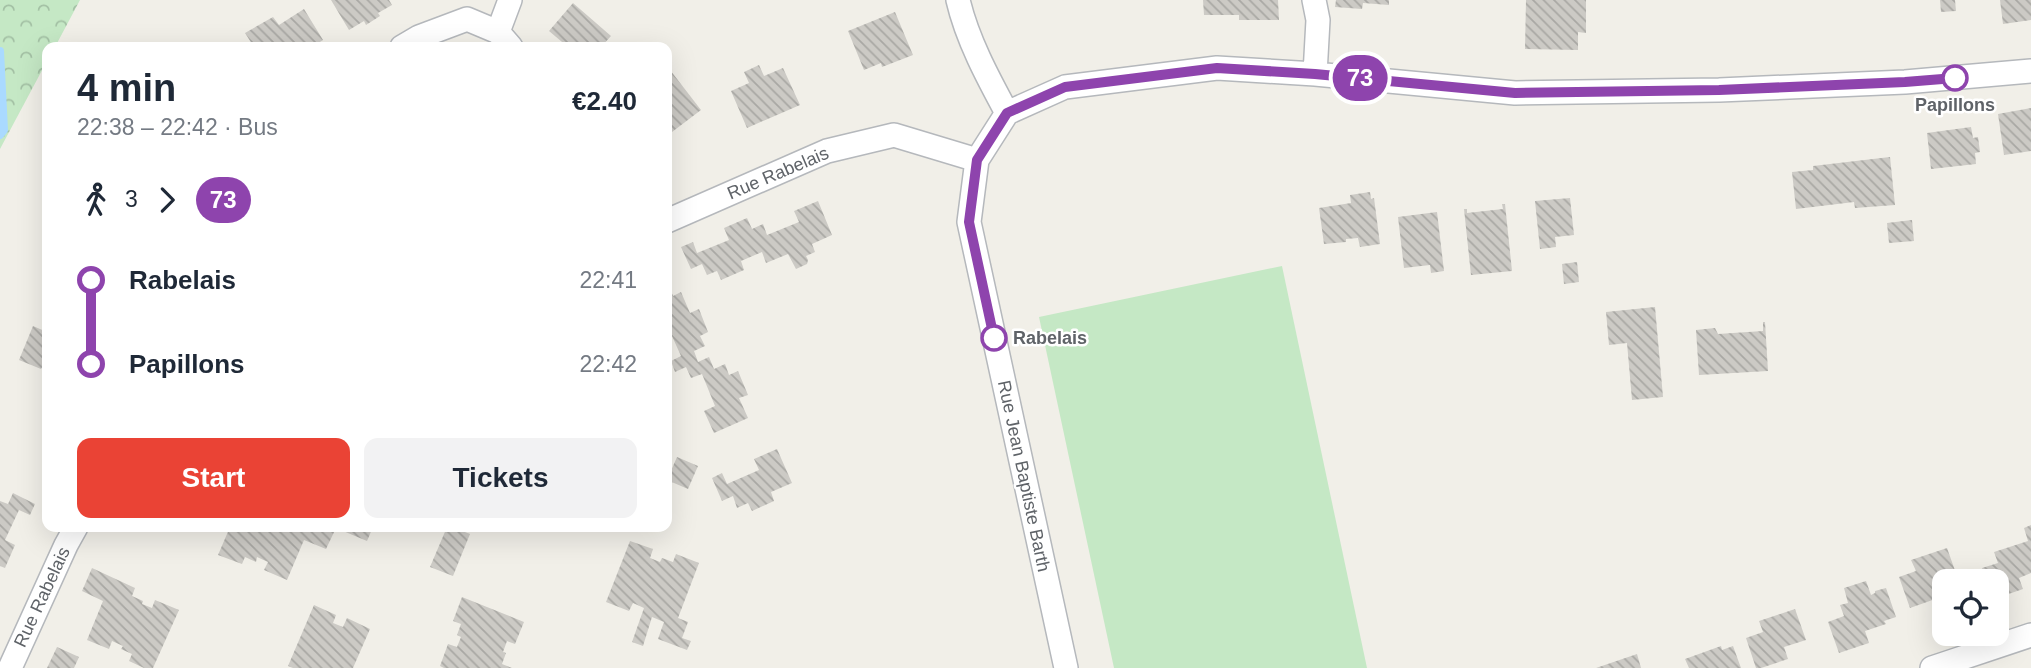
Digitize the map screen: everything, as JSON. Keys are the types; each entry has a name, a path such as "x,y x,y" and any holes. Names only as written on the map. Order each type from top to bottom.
{"street":[{"path":"410,42 467,19 505,39 510,0"},
{"path":"958,0 962,18 1007,113"},
{"path":"1314,0 1318,20 1315,74"},
{"path":"977,160 1007,113 1065,87 1217,68 1315,74 1515,93 1732,89 1905,82 2031,71"},
{"name":"Rue Rabelais","path":"672,219 827,151 894,135 977,160"},
{"name":"Rue Jean Baptiste Barth","path":"977,160 969,222 1066,668"},
{"name":"Rue Rabelais","path":"10,668 73,532"},
{"path":"1932,668 2031,635"}],"green space":[{"path":"0,0 80,0 58,42 42,42 42,70 0,149"},
{"path":"1282,266 1367,668 1114,668 1039,317"}],"building":[{"path":"331,0 389,0 392,5 378,13 380,16 366,25 364,21 349,30"},
{"path":"1203,0 1278,0 1279,20 1239,20 1239,15 1204,15"},
{"path":"1336,0 1389,0 1389,5 1363,3 1362,9 1335,7"},
{"path":"1526,0 1586,0 1586,33 1578,32 1578,50 1525,49"},
{"path":"1940,0 1955,0 1956,11 1941,12"},
{"path":"2000,0 2031,0 2031,20 2003,24"},
{"path":"573,3 611,36 606,42 562,42 549,31"},
{"path":"304,9 323,40 251,42 245,33 273,17 279,25"},
{"path":"895,12 913,55 882,67 881,63 864,70 848,31"},
{"path":"759,65 764,76 783,68 800,105 747,128 731,91 749,83 744,72"},
{"path":"672,72 701,110 672,132"},
{"path":"2031,108 2031,151 2004,155 1998,114"},
{"path":"1971,127 1973,138 1978,137 1980,152 1975,153 1976,164 1931,169 1927,133"},
{"path":"1890,157 1895,205 1855,208 1854,202 1796,209 1792,172 1813,170 1813,166"},
{"path":"1370,192 1371,199 1374,198 1380,244 1360,247 1358,238 1324,244 1319,208 1351,203 1350,195"},
{"path":"1570,198 1574,235 1555,237 1556,247 1540,249 1535,201"},
{"path":"818,201 832,235 812,244 815,252 806,256 807,264 796,269 788,254 766,263 762,252 741,261 744,270 721,280 717,271 707,275 702,264 691,269 681,247 693,242 697,253 729,240 724,228 747,218 752,229 763,224 767,235 799,222 794,211"},
{"path":"1502,204 1505,204 1512,271 1471,275 1464,209 1467,209 1467,213 1503,209"},
{"path":"1437,212 1444,271 1431,273 1430,265 1404,268 1398,217"},
{"path":"1912,220 1914,241 1889,243 1887,223"},
{"path":"1577,262 1579,282 1564,284 1562,264"},
{"path":"681,292 690,313 699,309 708,332 700,336 705,346 694,351 698,362 709,357 714,369 725,364 729,375 738,371 748,395 739,398 748,418 714,433 704,411 715,406 702,374 691,378 686,367 675,372 672,360 681,356 672,336 672,294 673,296"},
{"path":"1655,307 1663,397 1632,400 1627,343 1609,345 1606,312"},
{"path":"1763,322 1768,371 1699,375 1696,330 1715,328 1718,334 1763,331"},
{"path":"33,326 42,330 41,369 19,360"},
{"path":"777,449 792,483 771,492 774,501 752,511 748,503 737,508 733,496 722,501 712,478 722,473 727,484 759,470 754,459"},
{"path":"677,457 698,466 688,489 672,482 672,468"},
{"path":"13,493 35,504 30,515 19,510 5,540 15,545 5,568 0,566 0,501 8,504"},
{"path":"2031,525 2031,573 2019,578 2023,589 2009,594 2009,569 1982,568 1998,563 1994,552 2028,541 2024,528"},
{"path":"228,532 334,532 326,549 304,540 287,580 264,570 268,562 257,557 256,562 245,557 242,564 218,555"},
{"path":"346,532 371,532 367,541"},
{"path":"445,532 470,534 453,576 430,567"},
{"path":"630,541 653,549 650,558 660,562 662,558 673,562 676,554 699,563 678,618 688,622 682,638 691,641 687,650 658,639 664,622 652,617 643,646 632,642 644,608 633,603 629,611 606,602"},
{"path":"1947,548 1954,569 1932,569 1932,600 1910,608 1899,577 1916,571 1911,560"},
{"path":"92,568 135,588 132,596 143,601 142,604 152,608 155,600 179,610 153,668 144,668 129,661 132,654 112,641 109,649 87,640 103,601 82,591"},
{"path":"1866,581 1871,595 1886,588 1896,617 1884,621 1886,624 1865,631 1869,643 1839,653 1828,622 1844,616 1840,605 1848,603 1844,588"},
{"path":"462,597 524,622 515,644 507,641 503,652 506,653 502,664 512,668 440,666 448,644 457,647 461,637 457,635 461,624 453,621"},
{"path":"314,605 336,615 333,623 343,627 347,618 370,629 353,668 288,666"},
{"path":"1795,609 1806,640 1784,647 1788,659 1756,668 1746,638 1763,632 1759,621"},
{"path":"1721,646 1722,650 1733,646 1741,668 1689,668 1685,659"},
{"path":"57,647 79,657 74,668 47,668"},
{"path":"1637,654 1641,668 1596,668"}],"waterway":[{"path":"0,51 4,130 0,135"}],"bus line":[{"name":"73","path":"994,338 969,222 977,160 1007,113 1065,87 1217,68 1315,74 1515,93 1719,90 1955,78"}],"place":[{"name":"Papillons","path":"1955,78"},
{"name":"Rabelais","path":"994,338"}]}
